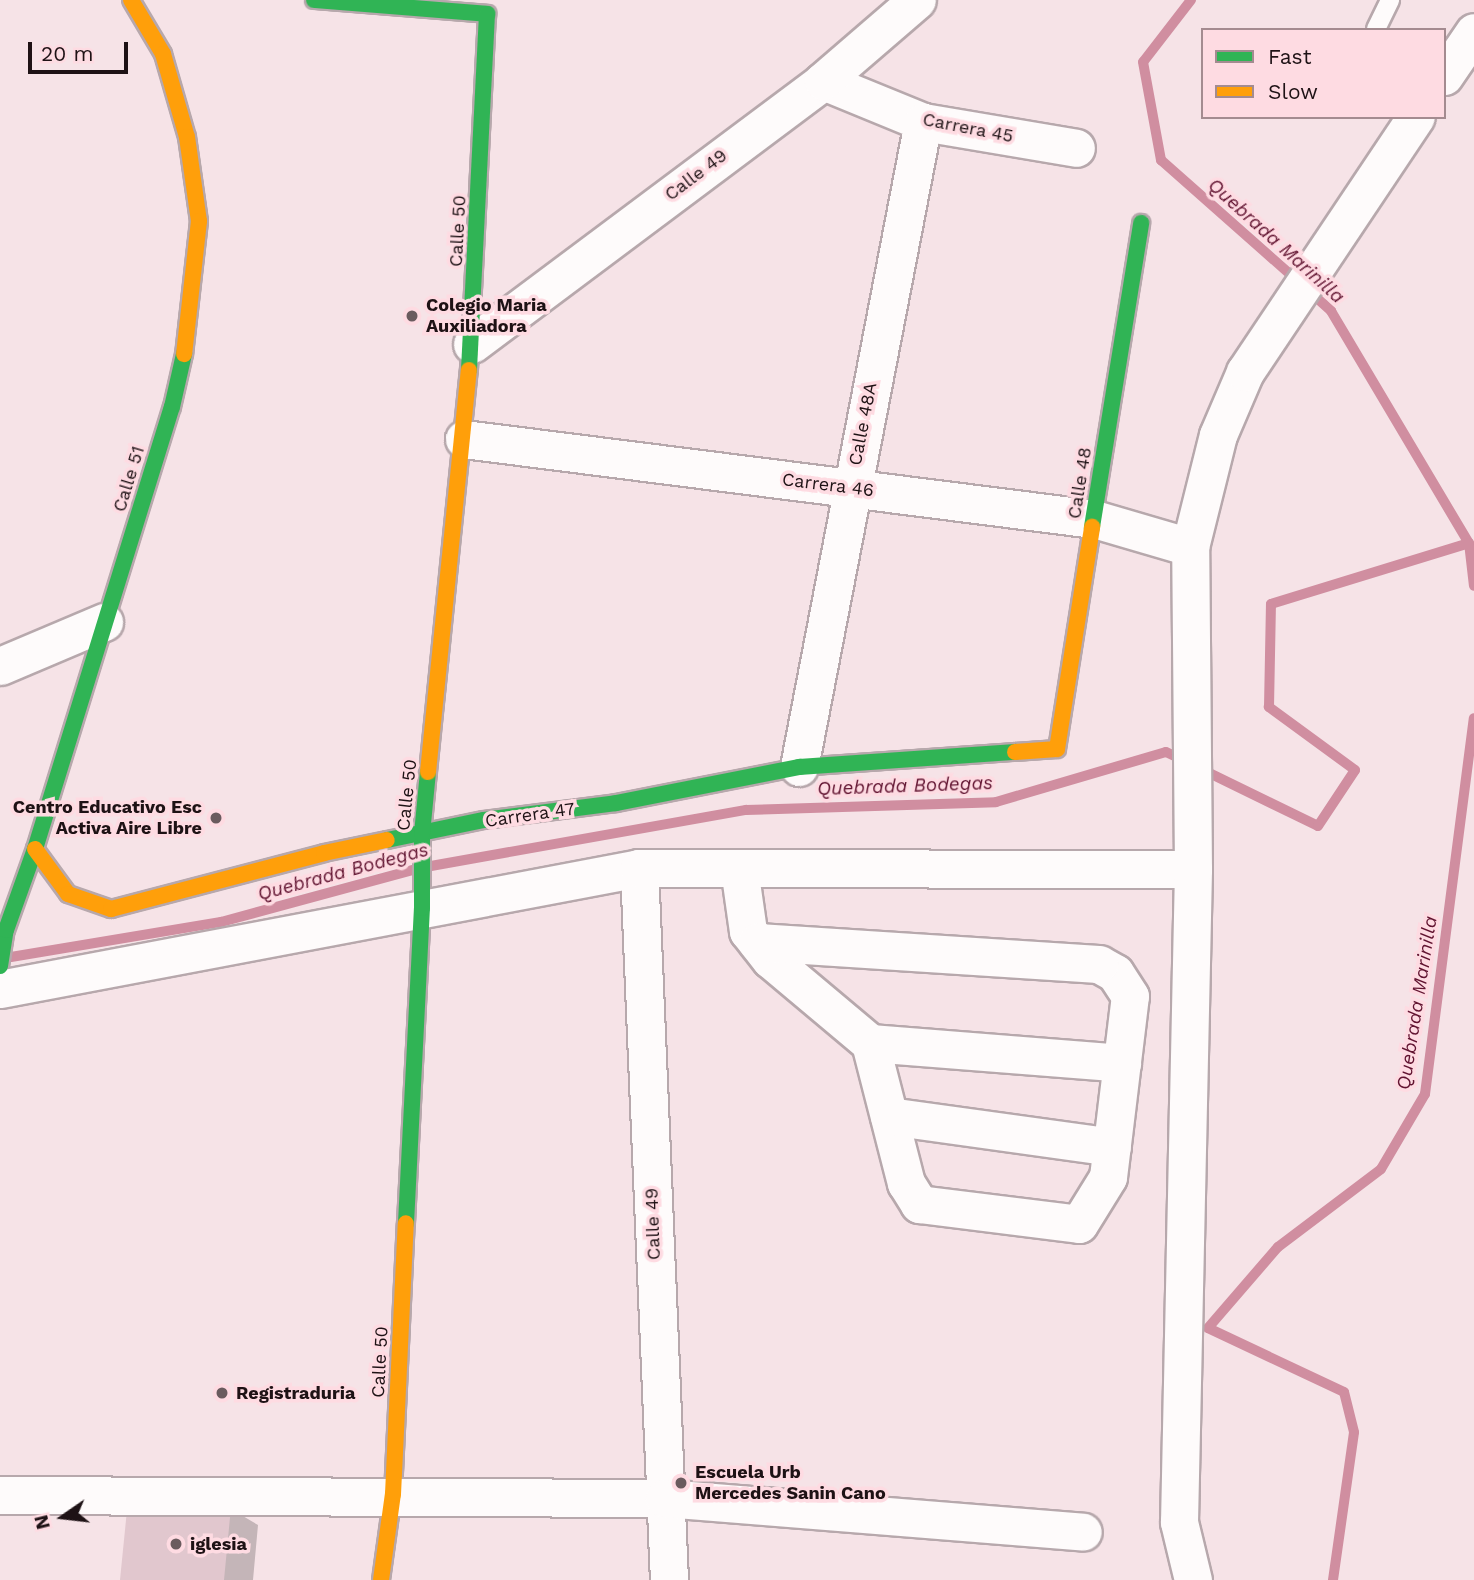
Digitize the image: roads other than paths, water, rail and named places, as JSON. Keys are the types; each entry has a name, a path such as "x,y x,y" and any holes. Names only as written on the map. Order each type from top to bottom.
{"street":[{"name":"Calle 51","path":"0,966 3,936 35,849 178,382 186,345 199,221 187,136 163,54 131,0"},
{"path":"314,0 399,4"},
{"name":"Calle 49","path":"472,344 823,81 917,0"},
{"name":"Calle 50","path":"381,1580 393,1494 422,908 422,834 472,344 487,14 399,4"},
{"path":"1446,73 1474,32"},
{"name":"Carrera 45","path":"823,81 923,122 1076,148"},
{"path":"1193,1580 1179,1522 1193,869 1191,809 1194,711 1190,547 1218,435 1245,372 1415,119"},
{"name":"Calle 48A","path":"799,768 850,488 923,122"},
{"name":"Calle 48","path":"1057,749 1141,223"},
{"name":"Carrera 46","path":"464,439 1094,519 1190,547"},
{"path":"0,666 104,622"},
{"name":"Carrera 47","path":"35,849 68,894 111,909 324,853 484,820 616,803 799,768 1057,749"},
{"path":"0,989 639,868 1193,869"},
{"name":"Calle 49","path":"639,868 669,1580"},
{"path":"740,868 748,931 769,959 870,1043 1122,1063"},
{"path":"757,942 1099,964 1115,973 1130,996 1108,1177 1079,1224 919,1204 906,1183 870,1043"},
{"path":"889,1116 1112,1147"},
{"path":"0,1495 393,1494 664,1498 1083,1532"}],"lane":[{"path":"1376,28 1390,0"}],"waterway":[{"name":"Quebrada Marinilla","path":"1191,0 1143,62 1161,160 1298,281"},
{"name":"Quebrada Marinilla","path":"1309,291 1331,311 1469,543 1474,586"},
{"name":"Quebrada Bodegas","path":"1199,768 1318,826 1355,770 1269,707 1271,604 1469,543"},
{"name":"Quebrada Marinilla","path":"1333,1580 1354,1432 1344,1392 1208,1328 1278,1247 1381,1169 1425,1094 1474,718"},
{"name":"Quebrada Bodegas","path":"431,866 746,810 996,802 1166,752 1185,761"},
{"name":"Quebrada Bodegas","path":"11,957 221,922 413,870"}],"place":[{"name":"Colegio Maria Auxiliadora","path":"412,316"},
{"name":"Centro Educativo Esc Activa Aire Libre","path":"216,818"},
{"name":"Registraduria","path":"222,1393"},
{"name":"Escuela Urb Mercedes Sanin Cano","path":"681,1483"},
{"name":"iglesia","path":"176,1544"}]}
